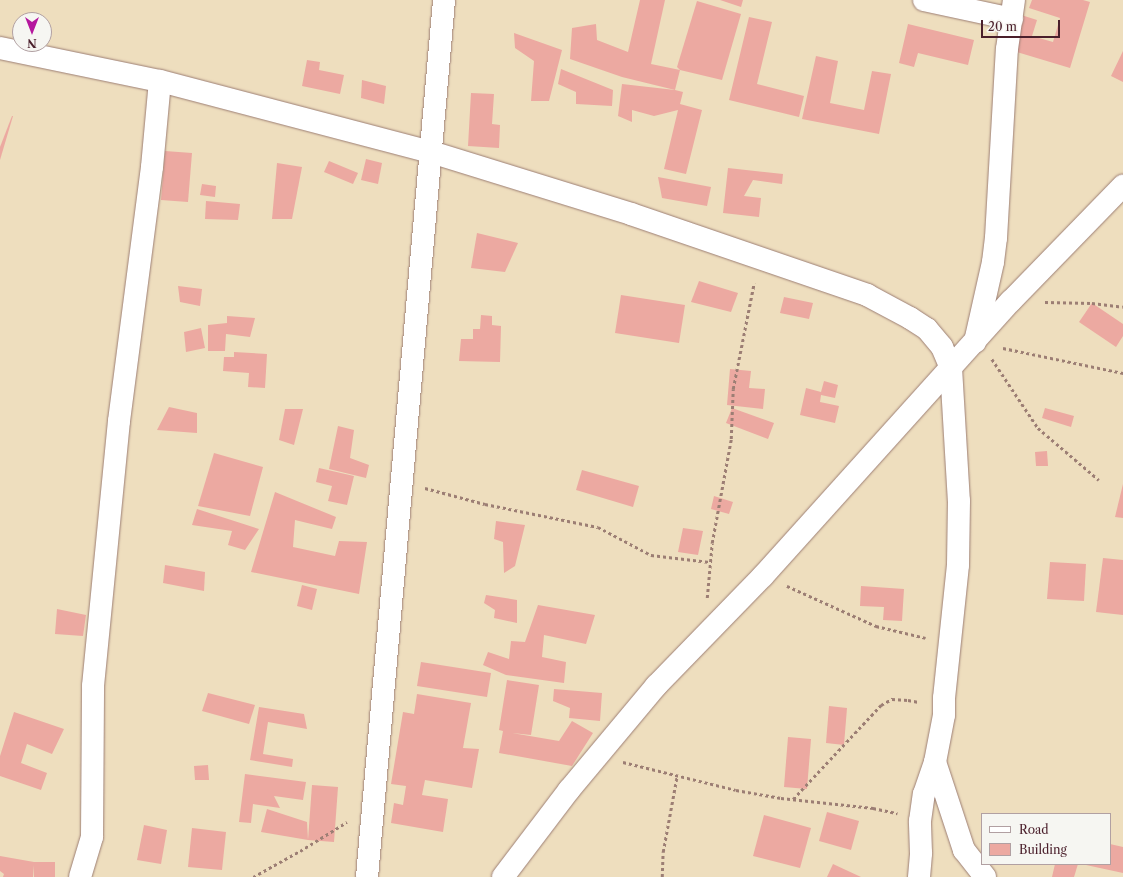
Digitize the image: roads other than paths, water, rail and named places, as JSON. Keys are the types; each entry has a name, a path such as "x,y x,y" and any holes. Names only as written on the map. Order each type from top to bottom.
{"street":[{"path":"367,877 444,0"},
{"path":"924,0 1013,9 1008,49 996,238 978,343"},
{"path":"0,48 160,81 431,152 631,214 867,295 927,329 942,346 951,368 959,501 958,566 944,715 936,762 924,794 920,821 920,877"},
{"path":"80,877 92,837 93,686 119,421 151,175 160,81"},
{"path":"503,877 598,755 656,686 762,576 951,368 978,343 1011,301 1123,186"},
{"path":"936,762 964,850 985,877"}]}
